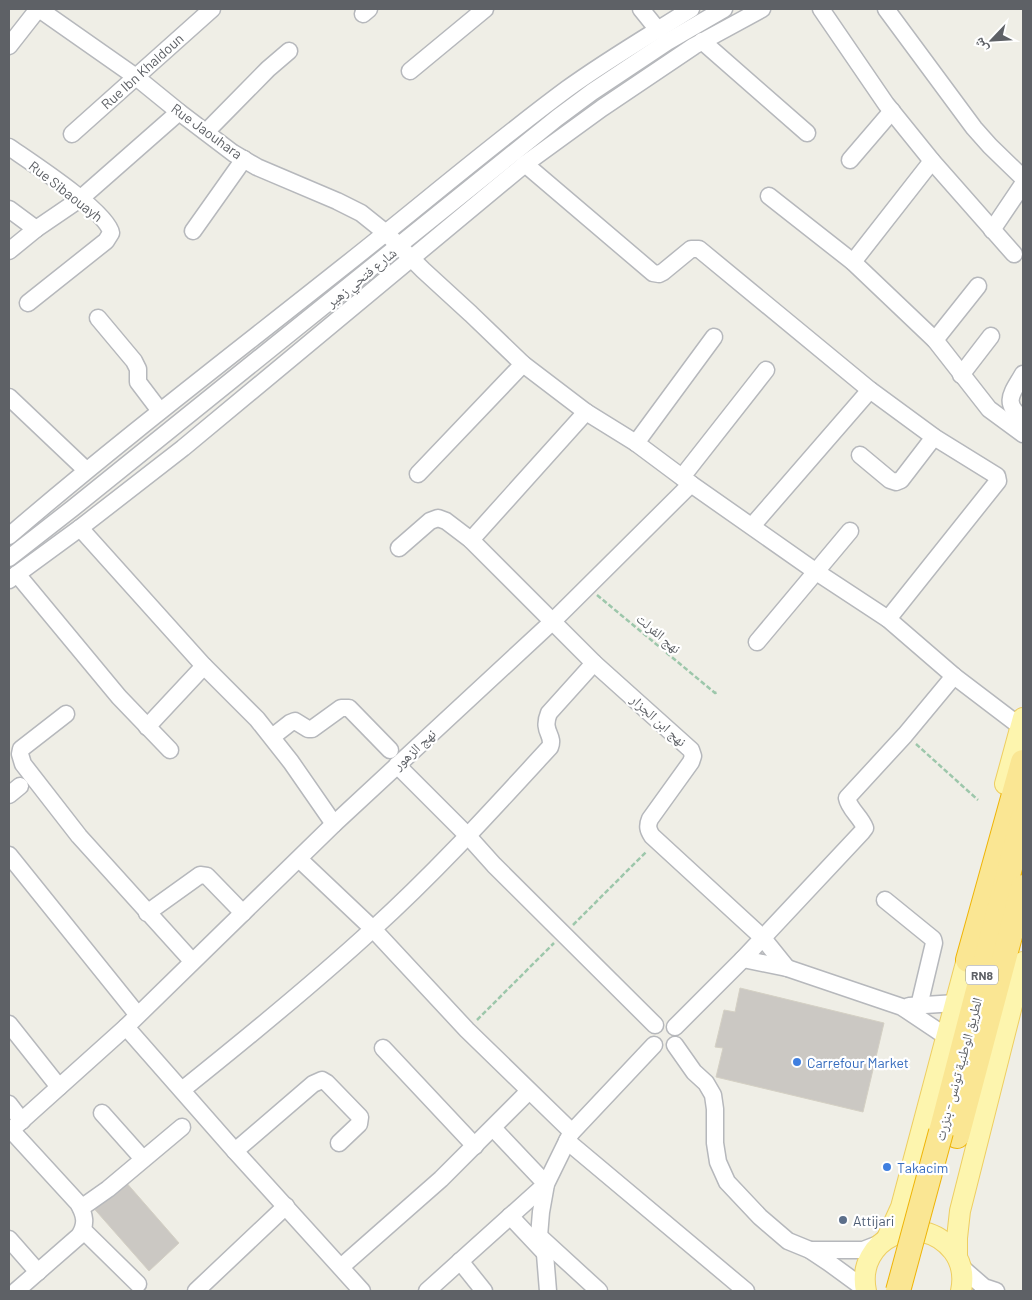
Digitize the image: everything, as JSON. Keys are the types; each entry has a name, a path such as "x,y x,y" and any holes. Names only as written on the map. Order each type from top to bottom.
{"highway":[{"path":"968,960 1023,762"},
{"name":"الطريق الوطنية تونس - بنزرت","path":"915,1291 949,1134 1023,818"},
{"name":"الطريق الوطنية تونس - بنزرت","path":"898,1291 949,1134 1023,888"}],"main road":[{"path":"865,1290 864,1276 872,1252 884,1240 901,1207 968,960 992,831 1022,722"},
{"path":"961,1291 963,1282 957,1238 960,1211 1023,962"},
{"path":"884,1240 902,1232 918,1231 934,1235 947,1244 959,1262"}],"street":[{"path":"9,46 38,9"},
{"name":"Rue Jaouhara","path":"38,9 136,77 179,112 244,159 361,213 386,233 523,364 586,412 636,443 815,571 888,618 954,676 1022,722"},
{"path":"410,71 485,9"},
{"path":"641,9 658,30"},
{"name":"شارع فتحي زهير","path":"9,536 86,470 386,233 500,140 607,62 691,9"},
{"name":"شارع فتحي زهير","path":"9,558 405,252 466,191 592,92 667,42 724,9"},
{"path":"170,750 119,697 13,577 183,448 405,252 627,91 702,41 762,9"},
{"path":"821,9 892,111 932,161 1014,254"},
{"path":"886,9 974,128 1023,178"},
{"name":"Rue Ibn Khaldoun","path":"72,134 208,10"},
{"path":"702,41 807,133"},
{"path":"206,132 268,69 289,51"},
{"path":"850,160 892,111"},
{"path":"9,251 36,229 80,199 179,112"},
{"name":"Rue Sibaouayh","path":"9,147 93,209 108,224 111,233 106,241 28,302"},
{"path":"193,231 244,159"},
{"path":"853,262 932,161"},
{"path":"525,164 653,273 659,274 664,272 688,251 695,248 698,249 870,390 934,437 997,476 998,482 888,618"},
{"path":"992,230 1023,184"},
{"path":"769,196 853,262 935,340 989,409 1023,434"},
{"path":"9,209 36,229"},
{"path":"935,340 978,286"},
{"path":"98,318 134,361 138,369 138,382 160,411"},
{"path":"961,374 991,336"},
{"path":"636,443 714,337"},
{"path":"418,474 523,364"},
{"name":"نهج الزهور","path":"14,1128 126,1027 137,1014 243,914 334,824 393,758 552,622 587,588 687,481 766,370"},
{"path":"1023,374 1011,396 1010,404 1014,411 1023,418"},
{"path":"752,526 870,390"},
{"path":"9,397 86,470"},
{"path":"471,540 586,412"},
{"path":"860,455 890,480 896,482 901,480 934,437"},
{"name":"نهج ابن الجزار","path":"399,548 430,521 438,518 446,521 471,540 594,663 691,750 693,756 691,762 650,819 648,830 652,836 762,937"},
{"path":"80,528 204,666 257,718 272,736 334,824"},
{"path":"757,642 850,531"},
{"path":"182,1090 240,1044 373,929 468,836 550,747 552,739 546,723 549,713 594,663"},
{"path":"147,727 204,666"},
{"path":"675,1027 743,959 862,832 865,828 863,823 848,803 847,798 905,735 954,676"},
{"path":"272,736 295,721 308,729 312,729 341,708 349,708 393,758 514,885 655,1025"},
{"path":"66,714 21,749 20,754 23,764 79,836 192,961"},
{"path":"9,855 137,1014"},
{"path":"299,859 373,929 467,1030 529,1091 570,1137 746,1291"},
{"path":"147,913 200,875 207,876 243,914"},
{"path":"886,900 933,939 934,943 919,1006"},
{"path":"762,937 787,968"},
{"path":"743,959 787,968 902,1007 947,1037"},
{"path":"902,1007 956,1004"},
{"path":"665,1022 675,1027 678,1037 675,1045 663,1050 654,1045 650,1035 655,1025 665,1022"},
{"path":"9,1024 59,1087"},
{"path":"126,1027 235,1151 341,1267 358,1290"},
{"path":"548,1291 545,1254 539,1236 539,1220 546,1184 570,1137 654,1045"},
{"path":"675,1045 694,1072 706,1083 713,1094 715,1143 718,1162 727,1182 760,1217 788,1241 810,1250 865,1290"},
{"path":"383,1048 476,1146"},
{"path":"235,1151 313,1084 322,1080 360,1117 359,1124 339,1143"},
{"path":"341,1267 441,1179 529,1091"},
{"path":"9,1104 14,1128 78,1202 85,1221 79,1236 16,1291"},
{"path":"102,1113 143,1159"},
{"path":"81,1208 108,1189 182,1127"},
{"path":"493,1128 546,1184"},
{"path":"427,1291 546,1184"},
{"path":"196,1291 286,1206"},
{"path":"510,1216 545,1254"},
{"path":"83,1230 138,1284"},
{"path":"539,1236 600,1291"},
{"path":"9,1239 38,1272"},
{"path":"810,1250 863,1250 884,1240"},
{"path":"460,1261 484,1291"},
{"path":"959,1262 984,1287 996,1291"}],"path":[{"name":"نهج الفرلت","path":"587,588 714,692 718,692"},
{"path":"905,735 978,800"}],"building":[{"name":"Carrefour Market","path":"740,988 884,1023 863,1112 716,1077 723,1048 715,1047 724,1010 735,1012"},
{"path":"124,1180 179,1243 149,1271 90,1204"}],"place":[{"name":"Carrefour Market","path":"797,1062"},
{"name":"Takacim","path":"887,1167"},
{"name":"Attijari","path":"843,1220"}]}
